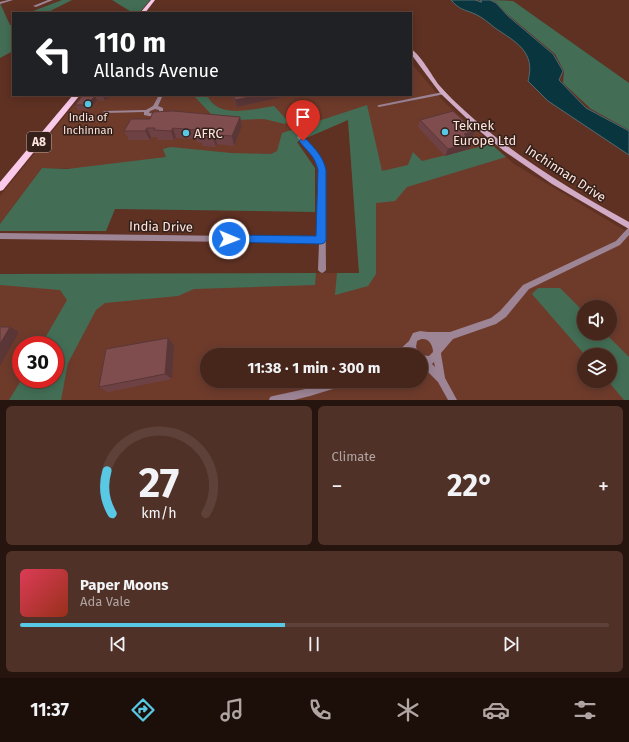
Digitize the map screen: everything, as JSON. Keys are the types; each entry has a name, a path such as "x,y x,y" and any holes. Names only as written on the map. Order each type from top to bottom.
{"main road":[{"path":"143,12 153,0"},
{"name":"A8","path":"0,188 76,96"}],"street":[{"path":"0,3 11,0"},
{"path":"35,6 51,0"},
{"name":"Inchinnan Drive","path":"412,52 443,93 478,126 562,186 629,226"},
{"path":"379,106 412,97 443,93"},
{"path":"105,112 147,111 155,107 160,96"},
{"path":"147,111 146,114 149,116 159,114 162,110 155,107"},
{"path":"300,138 316,154 322,170 322,270"},
{"path":"407,348 416,336 420,334 428,336 450,336 493,321 503,314 526,287 618,243 629,231"},
{"name":"India Drive","path":"0,236 321,240"},
{"path":"428,336 435,342 441,380"},
{"path":"428,360 430,360 450,336"},
{"path":"412,343 413,348"},
{"path":"428,366 441,380 453,400"},
{"path":"273,400 311,396 330,388"}],"shaded area":[{"path":"412,64 443,101 514,164 629,233 629,400 0,400 0,274 359,273 348,120 233,172 42,168 0,224 0,196 81,96 412,96"}],"green space":[{"path":"62,0 72,0 48,12 31,12"},
{"path":"112,0 150,0 140,12 131,12"},
{"path":"491,0 513,1 629,83 629,130 591,109 563,83 564,71 555,54 507,14 496,2"},
{"path":"0,3 10,25 12,25 12,52 0,58"},
{"path":"194,96 208,96 212,103 219,108 227,110 237,111 274,106 288,121 285,124 264,119 237,120 211,114"},
{"path":"367,105 382,171 408,165 413,152 422,161 491,144 506,157 407,187 395,201 376,203 376,274 368,286 335,295 337,273 359,273 348,120 297,142 315,168 315,212 115,209 106,231 0,231 0,224 42,168 67,169 166,157 163,149 171,147 231,153 271,154 277,151 282,133"},
{"path":"316,273 315,285 194,289 178,296 105,303 96,310 68,363 64,384 64,336 46,336 67,300 60,290 0,285 0,274"},
{"path":"538,288 560,288 577,305 577,340 612,340 629,357 629,400 624,400 614,388 617,388 617,348 579,348 532,294"},
{"path":"16,388 63,388 61,400 9,400"}],"water":[{"path":"451,0 475,0 482,2 480,0 490,0 496,3 508,16 553,54 563,71 559,80 586,108 629,131 629,155 548,101 528,81 530,71 527,55 517,43 483,18 459,8"}],"building":[{"path":"82,96 95,96 86,105 75,105"},
{"path":"233,96 255,96 235,100"},
{"path":"173,111 240,117 232,136 215,135 213,138 200,137 201,134 194,133 196,130 173,128 171,131 147,128 145,131 124,131 131,119 150,119 153,112"},
{"name":"Teknek Europe Ltd","path":"453,111 475,131 464,134 472,142 448,149 420,120"},
{"path":"0,327 10,327 0,344"},
{"path":"168,338 165,374 99,387 106,349"}],"place":[{"name":"India of Inchinnan","path":"88,104"},
{"name":"Teknek Europe Ltd","path":"445,132"},
{"name":"AFRC","path":"186,133"}],"route":[{"path":"229,239 321,240 322,170 316,154 303,141"}]}
